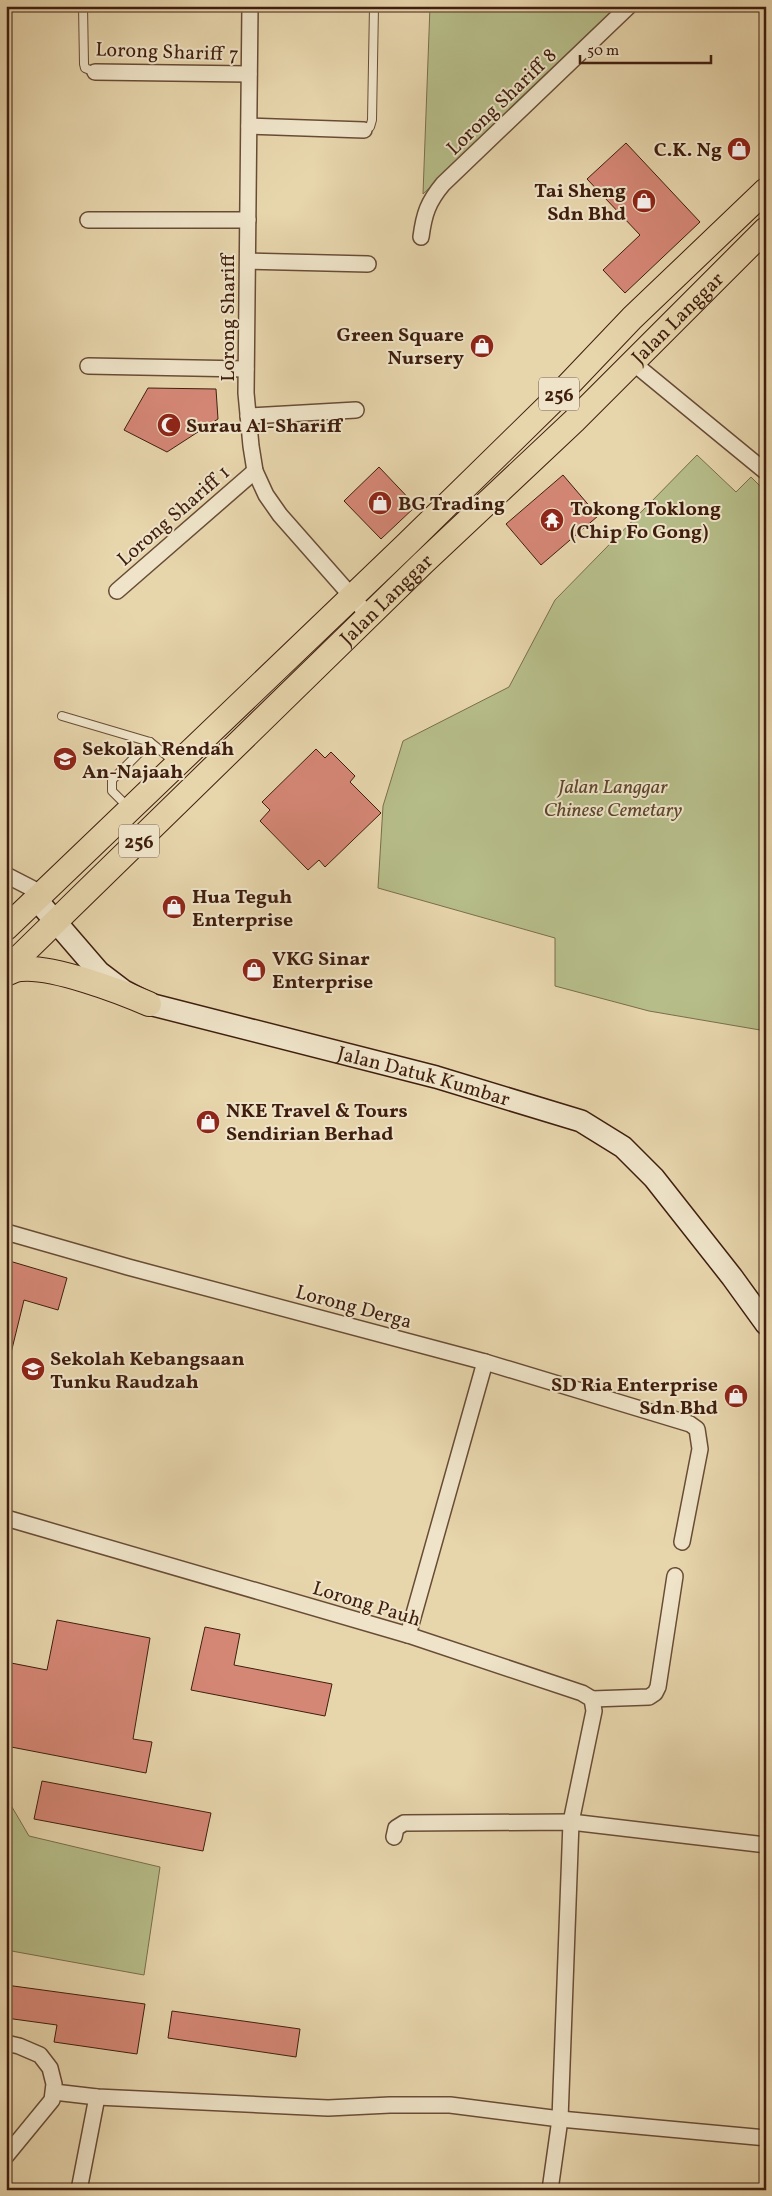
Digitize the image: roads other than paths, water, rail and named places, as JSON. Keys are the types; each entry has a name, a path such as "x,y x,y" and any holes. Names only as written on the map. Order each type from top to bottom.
{"main road":[{"name":"Jalan Langgar","path":"6,928 405,546 553,401 632,318 766,190"},
{"name":"Jalan Langgar","path":"6,970 369,616 574,421 766,229"},
{"name":"Jalan Datuk Kumbar","path":"39,896 55,922 99,972 124,991 149,1004 436,1077 581,1120 623,1147 654,1178 715,1255 766,1324"},
{"path":"6,974 18,969 45,971 116,990 149,1004"}],"street":[{"name":"Lorong Shariff","path":"250,6 246,369 248,416 255,471 266,494 280,515 369,616"},
{"name":"Lorong Shariff 8","path":"421,237 423,220 430,200 443,184 629,6"},
{"name":"Lorong Shariff 7","path":"95,72 249,74"},
{"path":"249,126 364,130"},
{"path":"88,220 248,220"},
{"path":"248,261 368,264"},
{"path":"632,362 766,472"},
{"path":"88,366 246,369"},
{"path":"248,416 356,410"},
{"name":"Lorong Shariff 1","path":"117,590 255,471"},
{"path":"6,875 39,896"},
{"name":"Lorong Derga","path":"6,1232 128,1267 485,1362 690,1424 697,1429 700,1449 682,1542"},
{"path":"408,1635 485,1362"},
{"name":"Lorong Pauh","path":"6,1518 408,1635 582,1693 592,1699"},
{"path":"550,2190 560,2119 571,1822 594,1711 592,1699 649,1697 655,1693 658,1687 675,1576"},
{"path":"394,1837 396,1828 404,1823 571,1822 766,1845"},
{"path":"6,2043 40,2055 50,2068 53,2076 54,2092 52,2100 6,2156"},
{"path":"54,2092 97,2097 328,2108 390,2105 450,2106 560,2119 766,2138"},
{"path":"79,2190 97,2097"}],"lane":[{"name":"Lorong Shariff 7","path":"83,6 84,64 85,68 95,72"},
{"path":"364,130 370,127 372,120 374,6"},
{"path":"62,716 150,742 176,764"},
{"path":"129,809 112,792 110,784 114,777 150,742"}],"place":[{"name":"C.K. Ng","path":"739,149"},
{"name":"Tai Sheng Sdn Bhd","path":"644,201"},
{"name":"Green Square Nursery","path":"482,346"},
{"name":"Surau Al-Shariff","path":"169,425"},
{"name":"BG Trading","path":"380,503"},
{"name":"Tokong Toklong (Chip Fo Gong)","path":"552,520"},
{"name":"Sekolah Rendah An-Najaah","path":"65,759"},
{"name":"Hua Teguh Enterprise","path":"174,907"},
{"name":"VKG Sinar Enterprise","path":"254,970"},
{"name":"NKE Travel & Tours Sendirian Berhad","path":"208,1122"},
{"name":"Sekolah Kebangsaan Tunku Raudzah","path":"33,1369"},
{"name":"SD Ria Enterprise Sdn Bhd","path":"736,1396"}],"park label":[{"name":"Jalan Langgar Chinese Cemetary","path":"613,798"}]}
